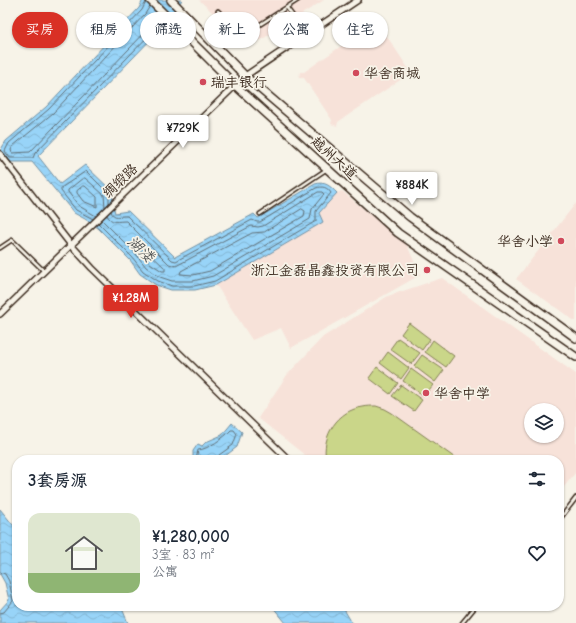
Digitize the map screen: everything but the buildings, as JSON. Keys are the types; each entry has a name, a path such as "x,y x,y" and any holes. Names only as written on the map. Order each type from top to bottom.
{"main road":[{"name":"越州大道","path":"150,0 236,86 398,233 576,357"},
{"name":"越州大道","path":"170,0 245,76 410,217 576,338"}],"street":[{"name":"绸缎路","path":"324,23 358,0"},
{"name":"绸缎路","path":"0,314 245,76 287,48"},
{"path":"0,154 71,245 92,268 284,455"}],"lane":[{"path":"218,11 240,33 245,34 298,0"},
{"path":"287,8 290,12"},
{"path":"260,214 327,168"},
{"path":"0,248 12,240 44,271"},
{"path":"564,514 576,498"},
{"path":"462,623 472,611"}],"shaded area":[{"path":"199,0 324,0 305,12 268,12 268,36 261,40 260,12 212,12"},
{"name":"华舍商城","path":"388,38 408,68 413,69 413,74 409,74 338,122 337,126 331,124 332,120 304,78 299,77 300,72 304,72 338,48 388,48"},
{"path":"342,191 407,245 420,275 291,348 281,328 252,340 216,285 322,222 319,213 337,193"},
{"name":"华舍小学","path":"576,203 576,322 516,279"},
{"name":"华舍中学","path":"442,278 576,374 576,472 564,487 564,455 305,455 258,418 287,375 323,337 388,296"}],"green space":[{"path":"409,323 430,339 422,350 401,334"},
{"path":"398,338 420,353 411,364 390,349"},
{"path":"433,340 454,356 446,367 425,352"},
{"path":"388,352 409,368 401,379 380,363"},
{"path":"422,355 444,370 435,382 414,366"},
{"path":"377,367 398,383 390,394 369,378"},
{"path":"411,369 433,385 424,396 403,381"},
{"path":"401,385 422,400 414,411 392,396"},
{"path":"366,406 376,406 392,413 451,455 325,455 326,442 333,426 346,413"}],"water":[{"name":"湖溇","path":"143,0 182,0 173,12 140,12 140,48 143,48 38,156 60,184 85,165 114,193 112,200 115,213 128,211 175,257 254,214 258,218 315,184 322,183 327,185 337,193 319,213 323,222 216,285 195,290 171,290 156,285 140,274 130,260 98,228 74,213 32,162 9,162 0,151 6,141 46,107 101,48 132,48 132,15 139,8"},
{"path":"232,423 242,432 237,447 227,455 193,455 193,451 198,444 202,446 206,442 222,435"},
{"path":"0,509 12,524 12,611 123,611 128,623 0,623 0,610 9,600 5,583 0,574"},
{"path":"276,611 345,611 352,623 286,623"}],"place":[{"name":"华舍商城","path":"356,73"},
{"name":"瑞丰银行","path":"203,82"},
{"name":"华舍小学","path":"561,241"},
{"name":"浙江金磊晶鑫投资有限公司","path":"427,270"},
{"name":"华舍中学","path":"426,393"}]}
